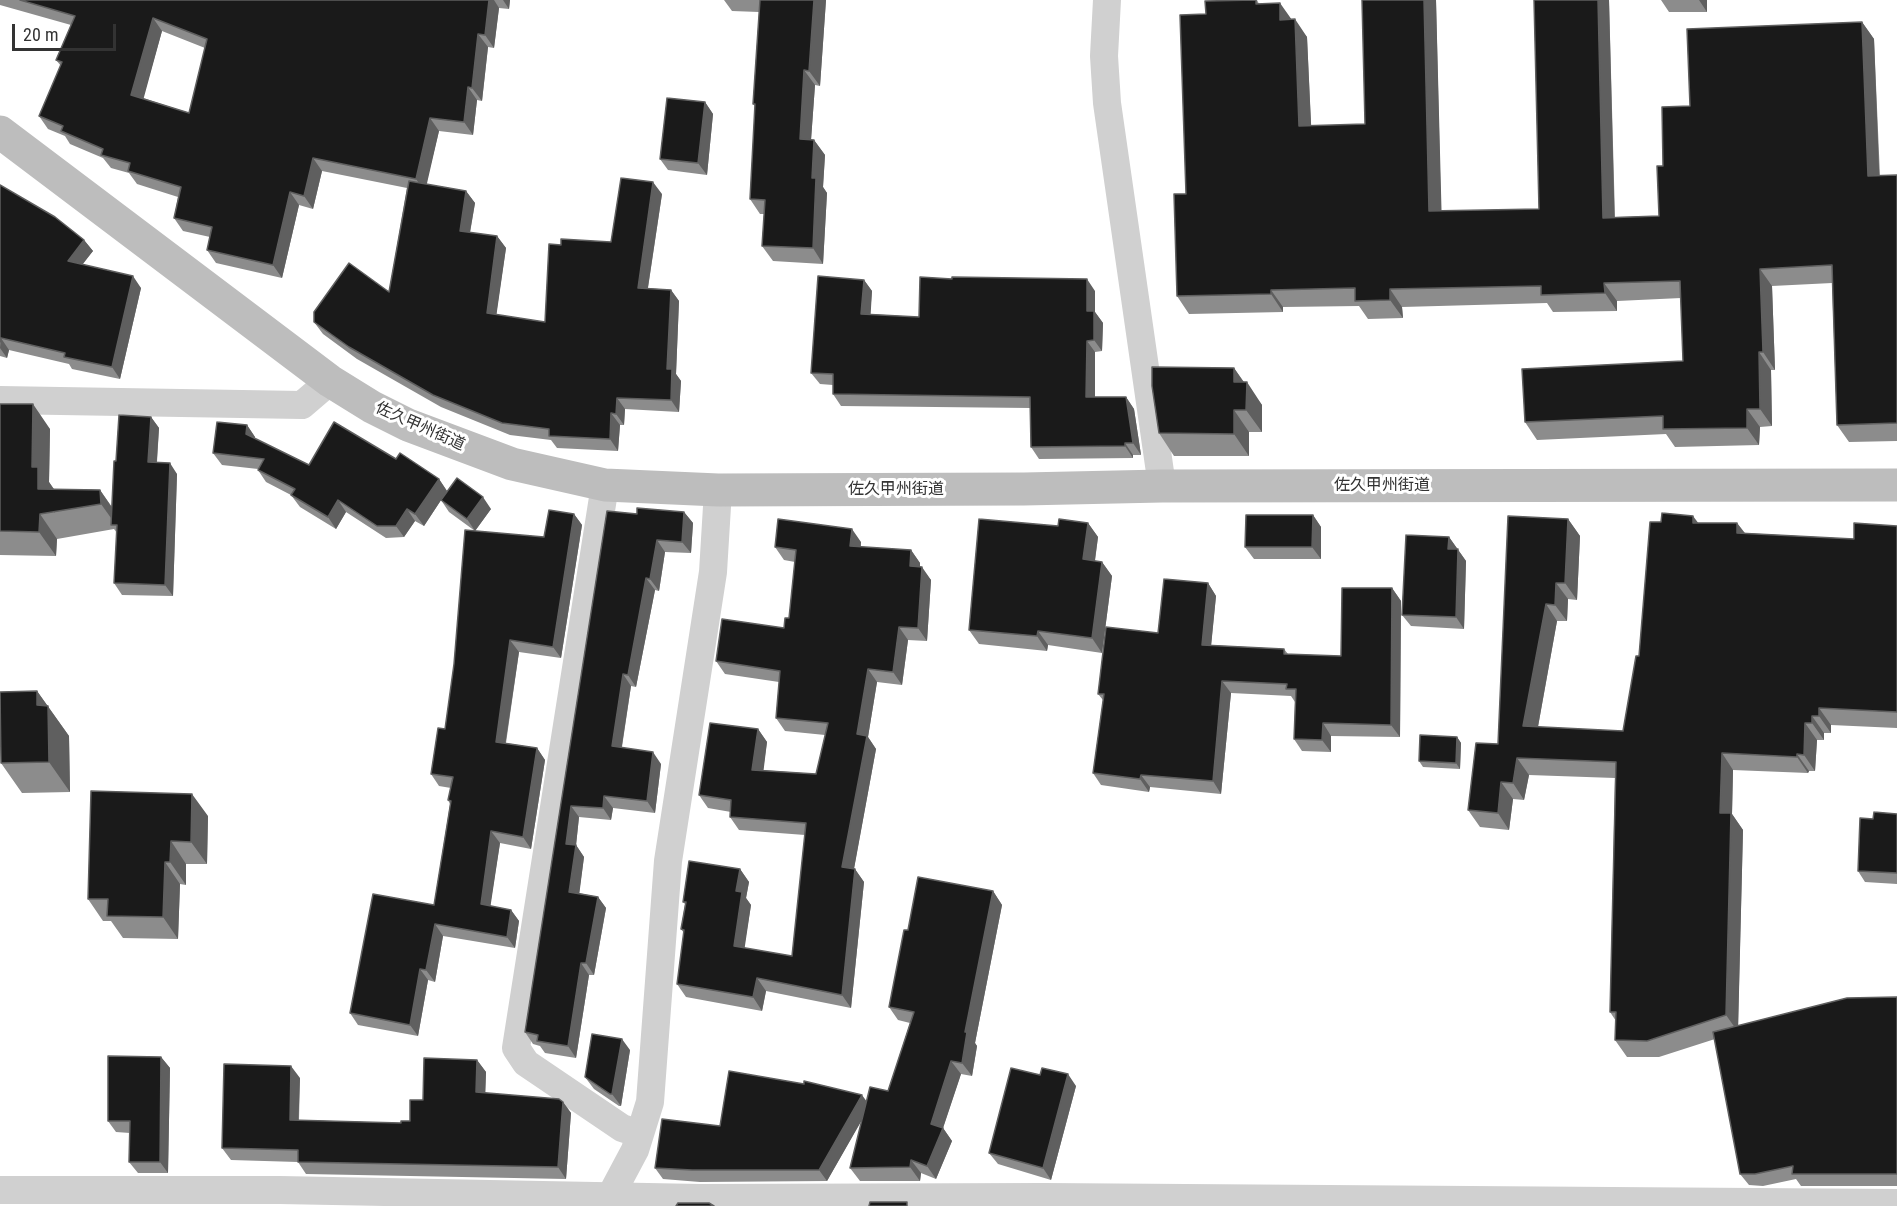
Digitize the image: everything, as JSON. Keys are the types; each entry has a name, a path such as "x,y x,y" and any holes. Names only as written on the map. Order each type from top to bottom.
{"street":[{"path":"1107,0 1104,56 1107,103 1162,486"},
{"name":"佐久甲州街道","path":"0,132 330,381 372,407 408,425 512,464 605,485 718,490 1162,486 1897,485"},
{"path":"0,399 302,405 330,381"},
{"path":"605,485 516,1048 526,1063 622,1128 640,1134"},
{"path":"606,1201 635,1150 650,1102 668,861 713,572 718,490"},
{"path":"8,1195 280,1190 606,1201 700,1198 1386,1203 1897,1203"}],"building":[{"path":"20,0 489,0 485,35 478,34 472,88 468,87 464,122 430,118 416,179 313,158 304,196 290,192 273,265 207,250 212,227 174,218 181,187 128,171 130,163 101,155 103,149 61,131 63,126 39,116 62,62 56,60 75,16","holes":["153,18 207,39 189,113 131,95"]},
{"path":"760,0 814,0 809,71 804,70 800,139 814,140 812,178 816,178 813,248 762,246 765,200 750,199"},
{"path":"1256,0 1256,4 1280,3 1280,20 1295,19 1299,126 1365,124 1362,0 1424,0 1429,211 1539,209 1534,0 1598,0 1603,218 1659,216 1657,166 1663,166 1662,107 1690,106 1687,29 1862,22 1868,176 1897,175 1897,423 1837,425 1832,265 1760,269 1763,352 1759,352 1760,409 1747,409 1747,428 1663,429 1663,416 1525,422 1522,369 1683,361 1680,281 1604,283 1605,293 1541,295 1541,286 1390,289 1390,300 1355,301 1355,288 1271,290 1271,294 1177,296 1174,194 1186,194 1180,15 1206,14 1205,1"},
{"path":"667,98 705,102 698,163 660,159"},
{"path":"621,178 653,182 638,288 671,290 667,369 672,369 671,400 617,398 616,414 611,413 610,439 549,436 549,429 502,423 433,395 349,347 314,322 314,312 349,263 389,292 409,181 466,191 460,231 497,236 487,313 545,322 549,244 561,245 561,239 611,242"},
{"path":"0,185 55,217 84,240 68,261 133,276 112,367 64,357 65,353 1,338 0,342"},
{"path":"818,276 864,280 861,314 919,317 920,277 1087,279 1087,311 1094,311 1094,340 1087,341 1086,397 1126,397 1133,443 1125,443 1125,446 1031,447 1030,397 833,394 833,374 811,373"},
{"path":"1152,367 1234,368 1234,382 1247,382 1246,410 1234,410 1234,434 1159,433 1152,386"},
{"path":"0,404 33,404 32,467 38,467 38,489 100,490 101,504 40,514 39,532 0,531"},
{"path":"119,415 151,417 148,462 170,463 165,585 114,583 117,525 111,525"},
{"path":"217,422 247,425 246,434 309,465 334,422 396,459 400,453 439,479 415,514 407,509 396,526 377,526 338,500 328,517 291,495 295,489 258,470 264,459 213,453"},
{"path":"457,478 483,497 467,519 441,500"},
{"path":"637,508 684,512 682,542 657,540 650,579 646,578 628,675 623,674 612,746 653,752 647,801 604,796 603,808 571,806 566,844 576,845 569,892 598,897 586,963 581,963 568,1046 537,1041 538,1035 525,1032 607,511 637,514"},
{"path":"549,510 574,514 553,647 510,640 496,742 537,748 523,837 491,831 481,904 511,910 507,937 435,924 426,970 420,969 410,1025 350,1013 373,894 434,905 453,777 431,774 438,728 445,729 454,664 465,530 544,537"},
{"path":"1662,513 1693,516 1693,523 1737,523 1737,533 1854,539 1854,523 1897,526 1897,712 1819,708 1819,716 1812,716 1812,723 1805,723 1804,755 1797,754 1797,757 1722,753 1720,813 1731,813 1726,1015 1647,1041 1615,1040 1616,1012 1610,1012 1616,762 1517,758 1513,783 1501,782 1498,813 1468,810 1476,743 1498,744 1508,516 1568,519 1565,583 1556,583 1555,605 1546,604 1523,726 1623,731 1636,656 1639,656 1650,522 1661,522"},
{"path":"1246,515 1313,515 1312,547 1245,547"},
{"path":"778,519 852,529 850,546 911,550 910,566 922,567 918,628 899,627 893,672 868,669 857,734 867,736 842,867 855,869 842,995 757,978 753,997 677,984 684,930 681,929 686,902 683,902 689,861 740,869 736,891 742,892 734,946 792,956 806,823 730,817 731,800 699,795 710,723 758,729 752,770 816,774 828,723 776,718 780,671 716,661 722,619 784,628 785,618 789,618 796,550 775,547"},
{"path":"979,519 1058,526 1059,519 1088,523 1083,559 1102,562 1092,638 1038,631 1037,636 969,630"},
{"path":"1406,535 1449,537 1448,549 1458,549 1456,617 1402,615"},
{"path":"1164,579 1208,583 1202,645 1284,649 1284,654 1341,656 1342,588 1392,588 1391,725 1323,723 1322,740 1294,739 1296,689 1286,689 1287,684 1222,681 1213,781 1141,775 1140,779 1093,773 1104,694 1098,694 1106,627 1158,633"},
{"path":"37,691 37,705 48,706 49,762 1,763 0,692"},
{"path":"1420,735 1457,737 1456,763 1419,761"},
{"path":"91,791 192,794 191,842 171,841 170,862 165,862 163,917 107,916 108,899 88,899"},
{"path":"1874,812 1897,814 1897,873 1858,871 1860,818 1873,819"},
{"path":"918,877 993,891 965,1032 967,1032 962,1063 951,1061 931,1124 943,1128 927,1166 911,1160 910,1167 850,1168 870,1087 888,1091 914,1012 889,1007 904,930 908,930"},
{"path":"1897,997 1897,1174 1792,1174 1793,1166 1755,1174 1740,1174 1713,1032 1847,998"},
{"path":"592,1034 622,1039 612,1094 585,1077"},
{"path":"108,1056 161,1057 160,1162 129,1162 130,1121 108,1121"},
{"path":"424,1058 477,1060 476,1092 559,1099 563,1102 558,1167 298,1162 298,1150 222,1148 224,1064 291,1066 290,1120 401,1123 401,1121 410,1121 410,1100 423,1100"},
{"path":"1011,1068 1040,1075 1042,1068 1068,1074 1043,1168 989,1153"},
{"path":"729,1071 804,1084 804,1081 862,1095 819,1170 655,1168 662,1119 720,1126"},
{"path":"870,1202 907,1202 907,1206 869,1206"},
{"path":"678,1203 709,1203 714,1206 676,1206"}]}
